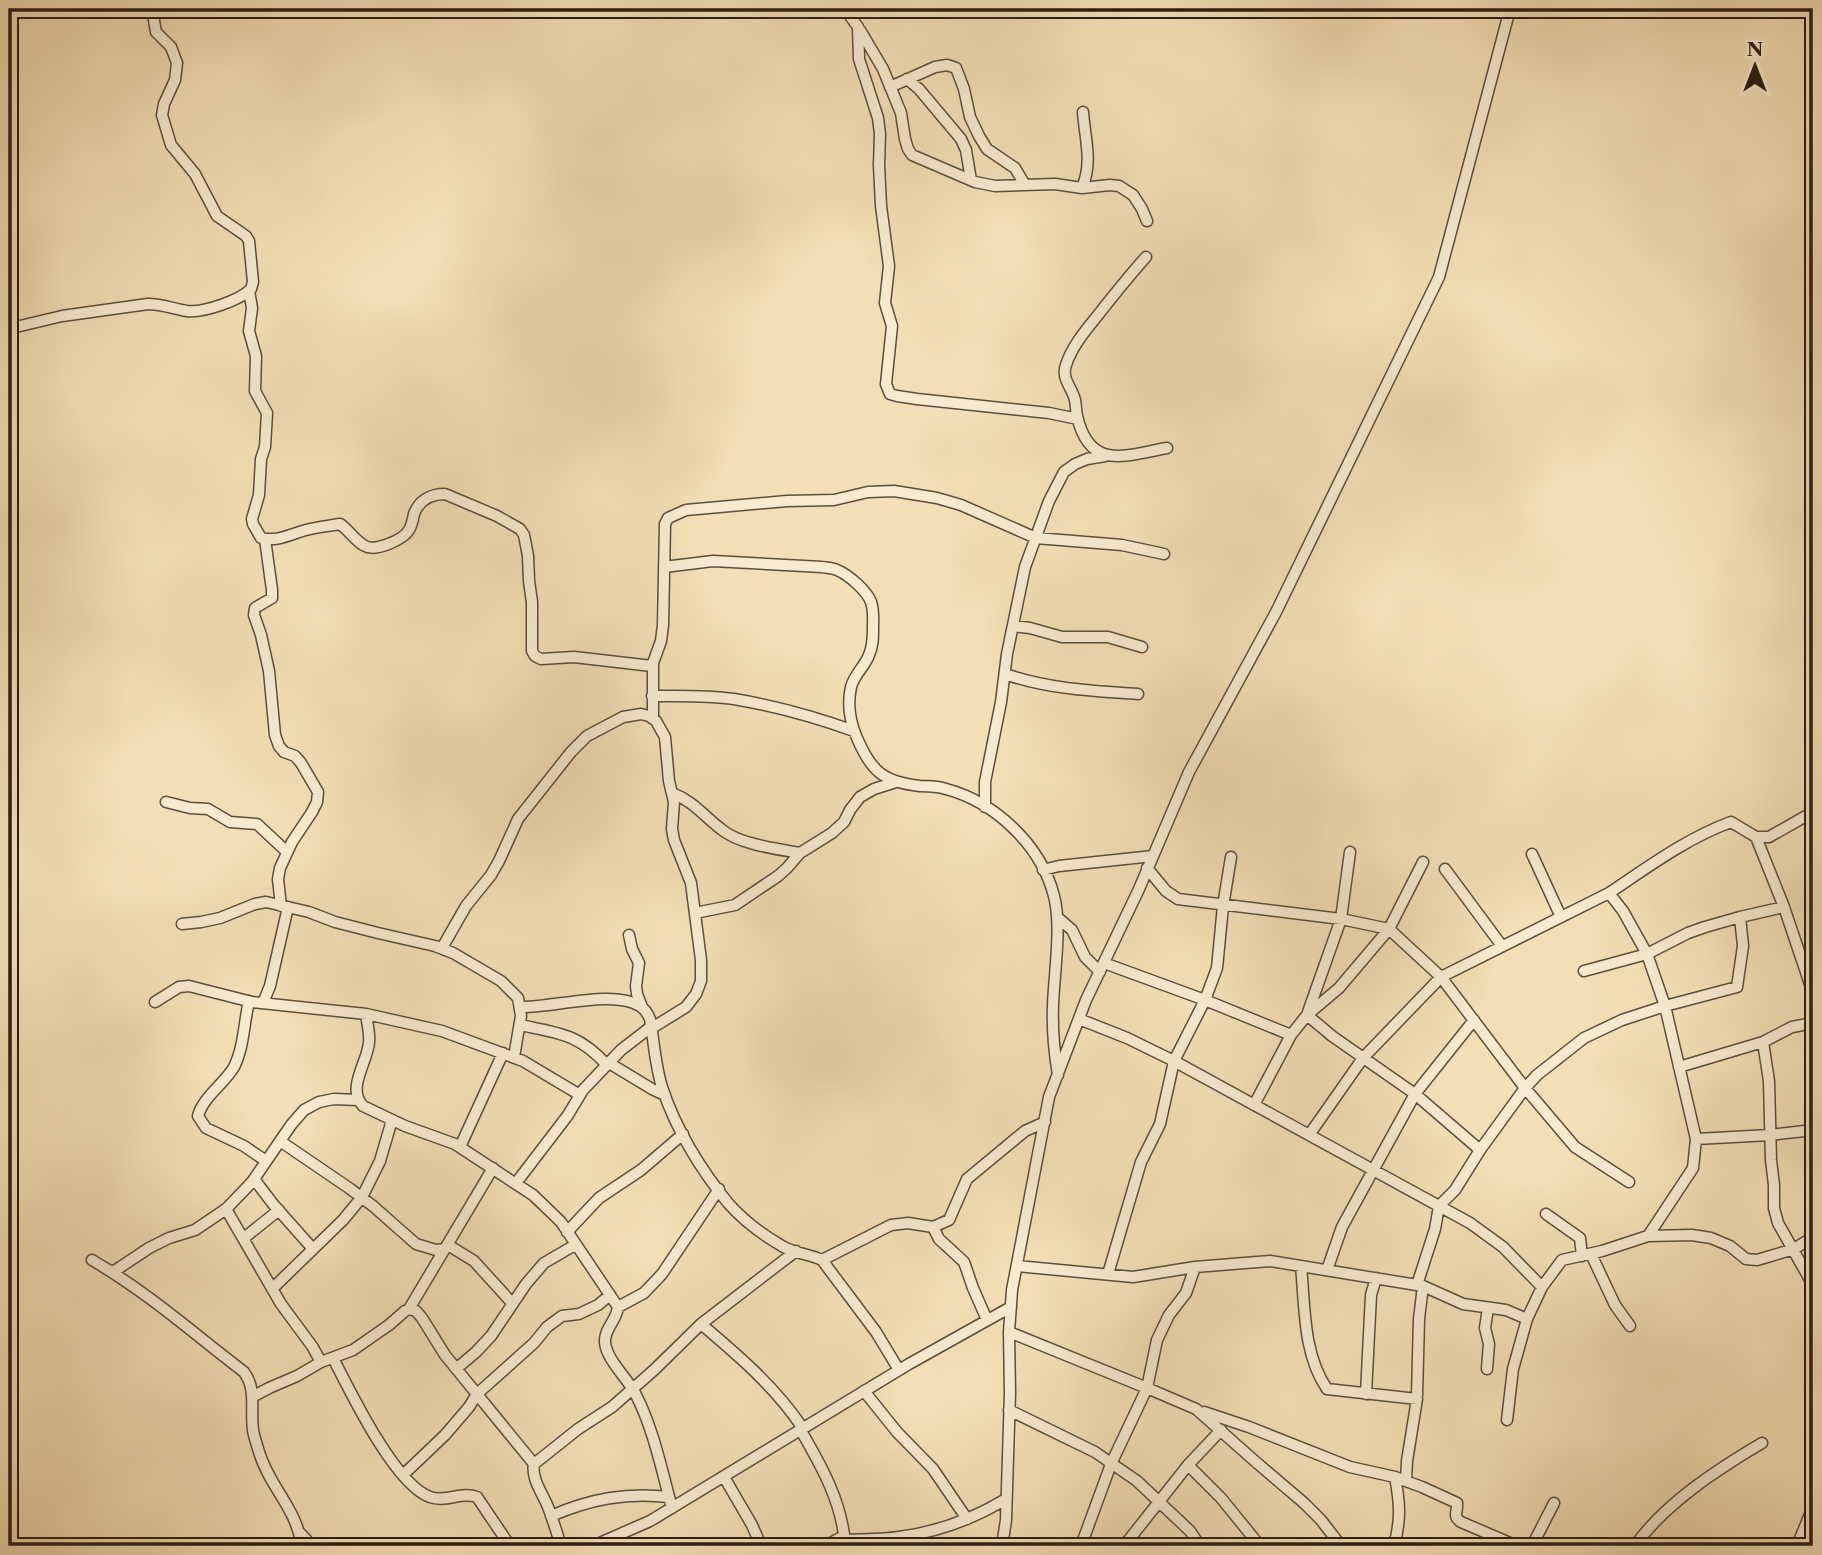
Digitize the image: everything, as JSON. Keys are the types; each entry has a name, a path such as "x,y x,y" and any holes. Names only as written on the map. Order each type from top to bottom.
{"street":[{"path":"152,9 156,32 171,47 177,63 177,71 162,115 171,145 195,174 217,216 249,241 253,282 249,291 249,331 256,356 255,391 267,413 259,495 252,519 261,538 277,538 340,524 366,547 373,548 404,536 423,500 444,494 497,516 520,529 524,535 532,602 532,651 535,656 541,659 574,657 652,666"},
{"path":"845,9 883,68 901,113 905,139 912,155 971,180 995,186 1119,186 1133,195 1147,221"},
{"path":"1027,1546 1002,1546 1006,1520 1009,1332 1017,1266 1049,1097 1079,1019 1189,772 1276,611 1439,277 1510,9"},
{"path":"858,27 859,59 878,118 880,134 878,165 889,266 885,303 892,326 886,384 890,394 1049,413 1078,419"},
{"path":"890,87 935,67 947,65 956,68 970,117 979,136 987,149 1015,168 1025,185"},
{"path":"907,79 919,89 961,139 966,150 971,180"},
{"path":"1082,188 1088,172 1083,112"},
{"path":"1105,456 1089,443 1078,419 1075,399 1065,376 1065,366 1087,328 1146,257"},
{"path":"9,326 148,304 190,312 203,310 249,291"},
{"path":"985,807 985,782 992,740 1025,567 1049,501 1064,472 1075,464 1087,459 1117,457 1167,448"},
{"path":"516,1183 580,1095 608,1064 621,1050 652,1027 686,1007 696,994 701,981 701,960 691,883 674,840 674,802 665,737 653,718 652,666 661,641 663,625 665,524 668,518 697,509 834,500 868,492 894,491 961,505 1036,538 1122,545 1164,555"},
{"path":"263,1003 271,986 285,906 278,879 280,868 317,802 318,792 301,763 295,756 284,752 275,735 269,671 254,615 256,608 272,598 265,539"},
{"path":"664,567 713,561 800,565 837,570 858,584 871,603 873,643 852,685 849,713 854,732 867,758 887,779 945,788 997,813 1029,845 1054,895 1057,917 1052,1037 1058,1076"},
{"path":"1013,626 1062,637 1108,636 1142,647"},
{"path":"1005,674 1028,682 1062,688 1138,694"},
{"path":"652,696 731,699 788,710 854,732"},
{"path":"442,948 466,906 499,861 517,820 571,752 587,736 623,717 640,713 653,718"},
{"path":"695,913 735,905 778,876 800,853 832,834 844,822 860,797 896,782"},
{"path":"672,793 694,804 721,830 736,839 800,853"},
{"path":"166,802 208,809 230,822 257,824 287,852"},
{"path":"1308,1135 1363,1058 1441,977 1609,893 1709,830 1731,822 1756,837 1769,837 1813,812"},
{"path":"1756,837 1784,907 1813,993"},
{"path":"1307,1015 1341,919 1350,852"},
{"path":"1532,854 1561,917"},
{"path":"1043,870 1153,856"},
{"path":"1108,1274 1141,1162 1160,1124 1174,1061 1205,1000 1217,968 1231,857"},
{"path":"1254,1105 1291,1035 1307,1015 1339,988 1389,929 1423,862"},
{"path":"1147,868 1166,891 1178,899 1341,919 1389,929 1441,977 1525,1088 1575,1147 1629,1182"},
{"path":"1445,869 1502,946"},
{"path":"1609,893 1623,911 1647,954 1665,1006 1696,1139 1693,1168 1648,1236"},
{"path":"182,924 220,918 266,902 442,948 501,981 518,998 521,1007 520,1025 514,1057"},
{"path":"1584,971 1647,954 1688,933 1784,907"},
{"path":"1057,917 1072,930 1085,957 1102,968 1205,1000 1291,1035"},
{"path":"1417,1395 1420,1285 1439,1206 1455,1190 1525,1088 1537,1075 1584,1038 1622,1020 1737,987 1743,946 1740,917"},
{"path":"629,935 639,964 636,986 642,1007"},
{"path":"155,1002 178,987 188,986 249,1001 366,1014 442,1031 514,1057 580,1095"},
{"path":"521,1007 612,999 629,1001 642,1007 647,1012 652,1027 657,1064 666,1095 683,1134 729,1204 752,1226 785,1248 822,1260 876,1332 899,1370"},
{"path":"249,1001 236,1063 227,1078 200,1109 198,1116 206,1128 244,1146 266,1161"},
{"path":"366,1014 369,1042 356,1090 358,1100 392,1120 460,1147 533,1195 561,1222 618,1307 617,1315 605,1336 605,1346 633,1389 648,1426 672,1508"},
{"path":"1307,1015 1415,1094 1480,1150"},
{"path":"1079,1019 1174,1061 1470,1223 1503,1247 1542,1287"},
{"path":"1327,1270 1342,1227 1415,1094 1474,1020"},
{"path":"1679,1067 1763,1042 1792,1027 1813,1023"},
{"path":"520,1025 573,1037 608,1064 666,1095"},
{"path":"1763,1042 1769,1081 1774,1208 1778,1223 1813,1285"},
{"path":"460,1147 503,1053"},
{"path":"113,1272 149,1248 195,1230 226,1209 254,1179 304,1110 319,1102 334,1099 358,1100"},
{"path":"272,1289 362,1198 380,1161 392,1120"},
{"path":"822,1260 891,1224 908,1223 933,1227 949,1220 963,1185 971,1174 1025,1131 1045,1122"},
{"path":"1696,1139 1813,1130"},
{"path":"567,1232 599,1198 641,1170 683,1134"},
{"path":"280,1141 362,1198 416,1244 436,1250 447,1247 474,1261 512,1303"},
{"path":"252,1397 353,1349 409,1310 493,1168"},
{"path":"254,1179 313,1249"},
{"path":"618,1307 644,1293 662,1274 719,1189"},
{"path":"226,1209 272,1289 321,1362"},
{"path":"244,1237 279,1210"},
{"path":"1546,1214 1580,1238 1586,1255 1630,1326"},
{"path":"933,1227 939,1239 964,1262 987,1320"},
{"path":"1507,1420 1513,1369 1527,1319 1542,1287 1562,1260 1648,1236 1692,1234 1711,1237 1730,1246 1746,1259 1757,1259 1794,1249 1813,1237"},
{"path":"456,1369 491,1336 512,1303 544,1263 575,1245"},
{"path":"534,1464 578,1429 612,1407 701,1324 796,1251"},
{"path":"92,1259 154,1300 244,1371 250,1380 253,1430 259,1453 268,1475 292,1511 302,1546"},
{"path":"1017,1266 1133,1277 1270,1261 1420,1285 1463,1304 1506,1310 1527,1319"},
{"path":"1301,1266 1310,1351 1320,1380 1327,1390 1417,1399 1407,1461 1401,1479 1400,1519 1394,1546"},
{"path":"1081,1546 1111,1464 1147,1388 1157,1340 1169,1315 1186,1293 1195,1268"},
{"path":"1366,1394 1371,1295 1376,1278"},
{"path":"403,1475 469,1408 477,1394 534,1343 547,1326 562,1316 579,1314 610,1295"},
{"path":"593,1546 650,1521 801,1428 1011,1307"},
{"path":"1487,1369 1489,1344 1485,1328 1488,1308"},
{"path":"409,1310 415,1311 422,1318 444,1355 534,1464 534,1478 561,1546"},
{"path":"701,1324 786,1403 832,1488 840,1513 844,1541"},
{"path":"1009,1332 1196,1409 1350,1467 1422,1486 1457,1503 1456,1519 1517,1546"},
{"path":"333,1358 360,1409 412,1486 433,1498 443,1500 471,1494 477,1497 510,1546"},
{"path":"864,1391 897,1432 933,1469 967,1519"},
{"path":"1196,1409 1304,1503 1341,1546"},
{"path":"1009,1410 1095,1452 1137,1481 1191,1531 1200,1546"},
{"path":"1124,1546 1188,1465 1221,1430"},
{"path":"1635,1546 1673,1505 1722,1467 1762,1443"},
{"path":"1188,1465 1221,1498 1260,1546"},
{"path":"724,1476 761,1546"},
{"path":"551,1516 598,1499 615,1496 637,1494 669,1497"},
{"path":"825,1546 844,1541 897,1538 928,1532 984,1513 1006,1499"},
{"path":"1532,1546 1554,1503"},
{"path":"1797,1546 1813,1507"},
{"path":"300,1532 312,1546"}]}
